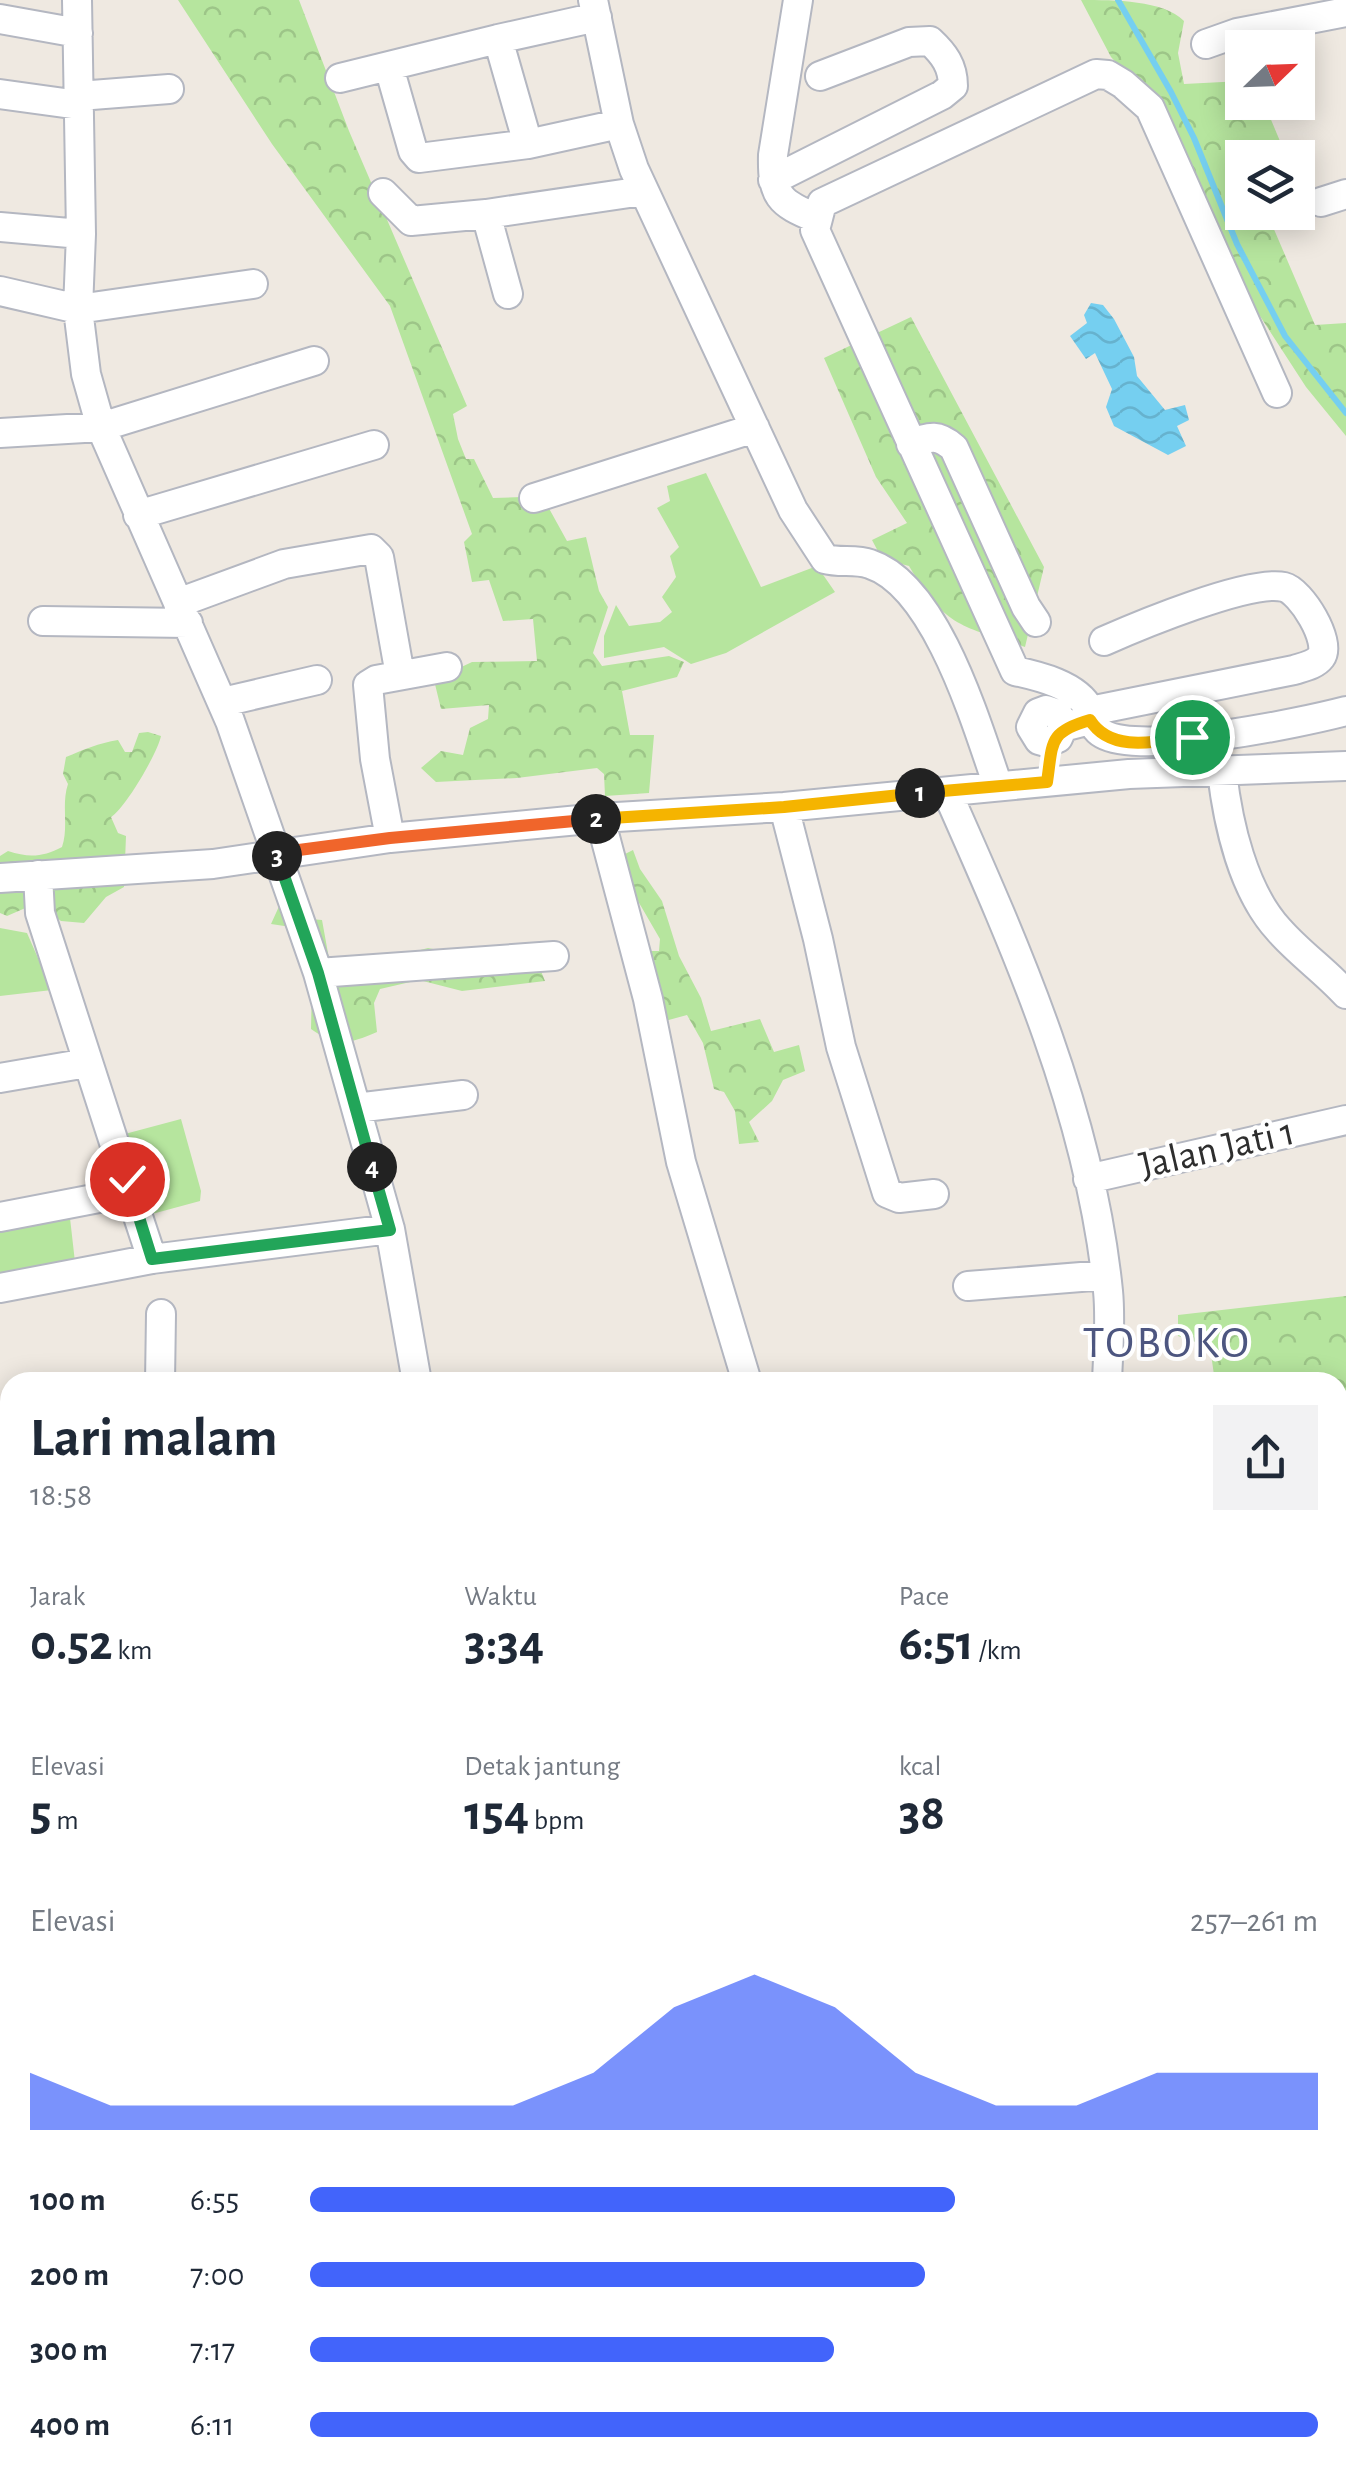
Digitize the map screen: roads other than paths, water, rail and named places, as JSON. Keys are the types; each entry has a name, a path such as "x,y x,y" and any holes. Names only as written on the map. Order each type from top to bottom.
{"street":[{"path":"77,0 81,234 78,310 86,374 101,427 222,702 318,973 390,1230 415,1372"},
{"path":"798,0 772,180 787,206 816,218"},
{"path":"340,78 498,39 595,9 620,124 643,191 793,510 824,559 869,563 882,570 914,598 934,624 971,707 998,786"},
{"path":"1206,44 1238,33 1346,12"},
{"path":"0,19 78,33"},
{"path":"498,39 528,144"},
{"path":"772,180 953,86 953,72 930,40 909,42 820,76"},
{"path":"389,66 413,151 419,158 528,144 620,124"},
{"path":"1276,393 1150,108 1108,75 1096,74 822,203 816,218 816,230 1015,671 1020,693 1038,713 1055,712 1074,725 1138,743 1267,727 1346,711"},
{"path":"0,94 79,100 170,89"},
{"path":"383,193 411,220 486,214 643,191"},
{"path":"486,214 508,294"},
{"path":"0,227 81,234"},
{"path":"0,291 78,310 253,284"},
{"path":"0,433 101,427 314,360"},
{"path":"534,498 755,428"},
{"path":"911,444 931,436 941,437 954,448 1036,622"},
{"path":"138,514 374,445"},
{"path":"43,622 183,613 284,564 371,549 378,557 400,675"},
{"path":"1074,725 1294,670 1319,661 1325,642 1300,598 1282,586 1198,604 1104,641"},
{"path":"390,838 366,693 368,685 376,680 448,667"},
{"path":"1015,671 1072,692 1074,725 1047,782"},
{"path":"222,702 317,680"},
{"path":"0,878 213,864 390,838 784,807 1129,774 1346,766"},
{"path":"1222,772 1236,841 1260,904 1280,932 1346,994"},
{"path":"947,792 1034,994 1062,1072 1103,1244 1108,1372"},
{"path":"784,807 841,1048 886,1193 899,1198 934,1194"},
{"path":"609,818 681,1162 743,1372"},
{"path":"38,875 40,913 152,1259"},
{"path":"318,973 554,956"},
{"path":"0,1078 87,1064"},
{"path":"356,1108 464,1095"},
{"name":"Jalan Jati 1","path":"1088,1179 1346,1120"},
{"path":"0,1217 130,1192"},
{"path":"0,1288 152,1259 390,1230"},
{"path":"968,1286 1106,1275"},
{"path":"160,1372 161,1314"}],"water":[{"path":"1091,303 1103,305 1114,319 1134,357 1137,376 1165,410 1185,405 1189,420 1177,426 1186,446 1168,455 1114,426 1106,407 1112,389 1095,353 1086,359 1070,336 1087,323 1084,315"}],"waterway":[{"path":"1118,0 1194,138 1237,244 1285,336 1346,413"}],"district":[{"name":"TOBOKO","path":"1167,1343"}]}
